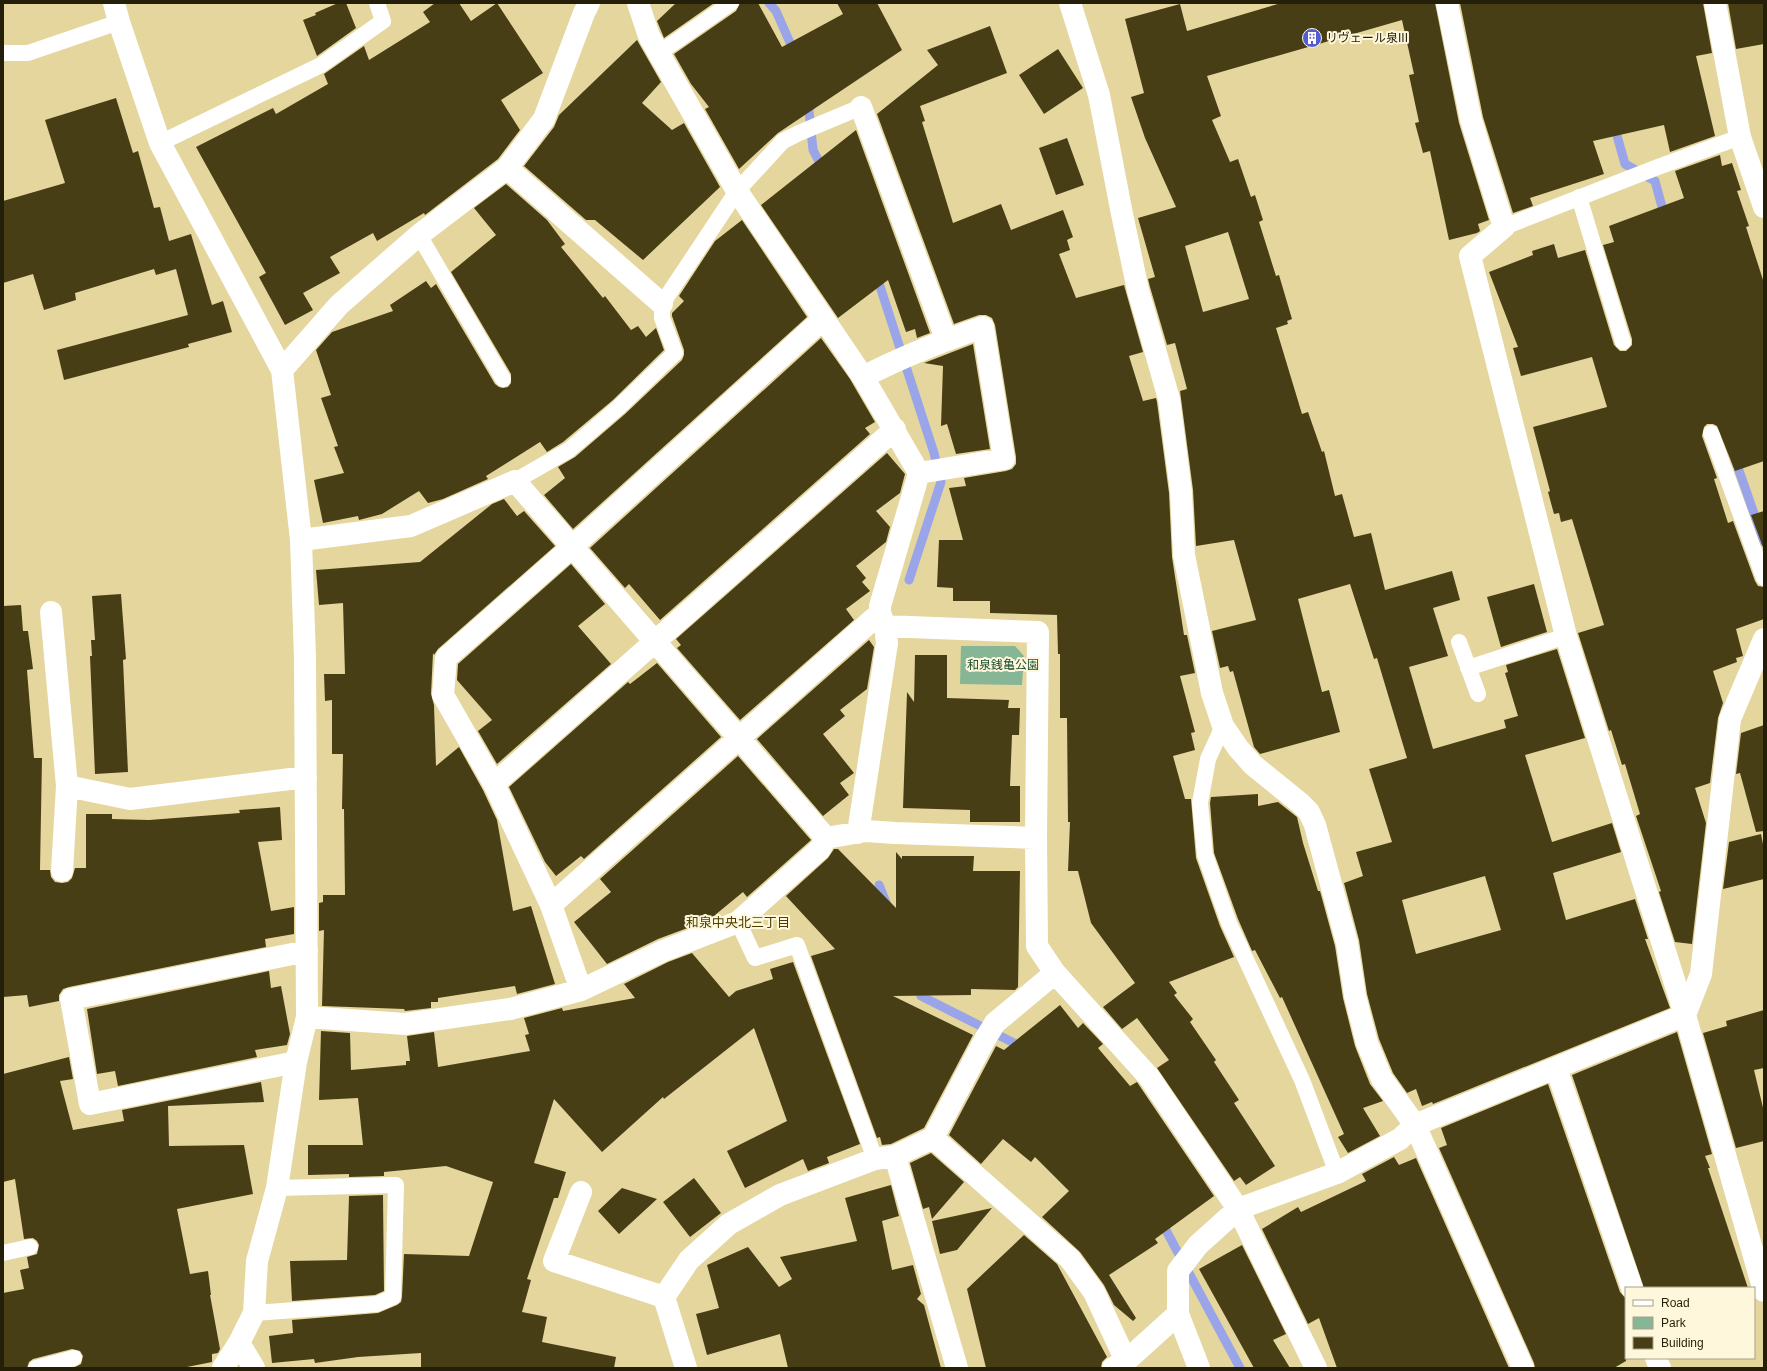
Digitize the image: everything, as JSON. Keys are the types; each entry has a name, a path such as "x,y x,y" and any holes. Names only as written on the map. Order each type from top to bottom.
{"street":[{"path":"282,370 339,305 419,235 506,168 544,119 589,3"},
{"path":"638,3 649,36 737,191 863,377 895,429 925,472"},
{"path":"1070,3 1099,95 1138,290 1168,399 1181,492 1184,555 1212,693 1223,726 1238,748 1252,765 1300,802 1309,812 1315,825 1347,943 1355,996 1367,1043 1382,1079 1414,1125 1522,1368"},
{"path":"1447,3 1471,120 1504,227 1470,256 1566,636 1685,1015 1764,1291"},
{"path":"1715,3 1740,137 1764,207"},
{"path":"117,13 160,143 282,370 301,540 306,777 307,1017 296,1062 277,1188 257,1261 254,1313 239,1343 223,1368"},
{"path":"861,107 946,339"},
{"path":"506,168 662,304"},
{"path":"581,990 551,905 494,784 442,695 446,658 572,547 823,319"},
{"path":"863,377 919,350 946,339 983,327 1004,459 925,472"},
{"path":"494,784 895,429"},
{"path":"862,832 887,643 885,622 880,606 925,472"},
{"path":"301,540 411,526 514,481 826,838"},
{"path":"51,612 67,786 62,871"},
{"path":"551,905 738,738 885,622 924,628 1038,632 1036,838 1037,946 1055,973 1148,1077 1238,1209 1316,1368"},
{"path":"1199,1368 1178,1314 1178,1271 1198,1245 1238,1209 1337,1174 1400,1139 1414,1125 1685,1015 1701,974 1730,719 1760,648"},
{"path":"1760,648 1764,678"},
{"path":"67,786 130,799 306,777"},
{"path":"826,838 862,832 1036,838"},
{"path":"307,1017 405,1024 510,1009 581,990 663,951 738,922 820,849 826,838"},
{"path":"296,1062 90,1104 71,999 307,951"},
{"path":"664,1297 689,1260 728,1224 780,1195 885,1158 933,1138 989,1032 1055,973"},
{"path":"1556,1068 1632,1287"},
{"path":"933,1138 1070,1258 1094,1292 1120,1364 1178,1314"},
{"path":"885,1158 957,1368"},
{"path":"581,1192 554,1261 664,1297"},
{"path":"664,1297 686,1368"},
{"path":"239,1343 254,1368"}],"lane":[{"path":"160,143 321,65 383,21 377,3"},
{"path":"659,53 730,3"},
{"path":"3,53 28,53 117,13"},
{"path":"514,481 569,450 619,407 675,354 662,318 662,304 737,191 783,142 799,133 861,107"},
{"path":"1504,227 1579,197 1740,137"},
{"path":"1579,197 1623,342"},
{"path":"419,235 503,379"},
{"path":"1711,433 1764,578"},
{"path":"1468,668 1566,636"},
{"path":"1459,642 1478,694"},
{"path":"1223,726 1208,759 1200,803 1205,854 1229,923 1302,1080 1337,1174"},
{"path":"738,922 755,958 797,945 885,1158"},
{"path":"254,1313 377,1304 393,1297 396,1184 277,1188"},
{"path":"3,1253 30,1247"},
{"path":"36,1368 74,1358"}],"green space":[{"name":"和泉銭亀公園","path":"961,646 1015,646 1024,656 1022,685 960,684"}],"building":[{"path":"338,3 346,3 356,28 317,56 303,20"},
{"path":"435,3 459,3 471,21 497,3 543,73 501,100 520,130 498,159 425,215 424,213 377,241 373,233 330,257 340,273 303,293 313,310 285,325 259,277 266,273 196,147 273,108 276,114 328,84 324,74 364,46 369,60 430,22 423,12"},
{"path":"676,3 714,3 664,38 657,21"},
{"path":"740,3 758,3 782,47 843,14 837,3 877,3 902,50 778,133 739,169 705,109 709,107 691,84 674,54 736,11"},
{"path":"1281,3 1435,3 1459,123 1489,220 1478,224 1480,231 1477,233 1449,240 1430,151 1423,153 1415,123 1419,122 1409,75 1414,74 1402,20 1207,76 1221,116 1212,120 1230,162 1238,159 1251,197 1255,195 1263,220 1259,222 1276,276 1279,275 1292,319 1287,321 1288,324 1276,328 1302,414 1308,412 1322,452 1324,451 1335,496 1342,494 1354,537 1371,533 1385,590 1452,571 1460,600 1433,608 1448,656 1409,667 1433,749 1506,728 1504,720 1518,716 1505,673 1508,672 1506,665 1557,649 1585,738 1525,755 1552,842 1612,823 1621,852 1553,873 1566,920 1635,899 1648,939 1645,939 1670,1008 1433,1104 1432,1102 1422,1106 1416,1089 1407,1093 1393,1073 1379,1039 1367,994 1359,940 1344,883 1363,876 1356,852 1392,842 1369,769 1407,758 1377,658 1374,659 1350,584 1298,599 1322,692 1329,690 1340,732 1260,754 1254,747 1233,671 1230,672 1228,666 1220,668 1212,631 1256,620 1234,540 1196,546 1193,490 1180,391 1187,389 1175,343 1167,345 1150,287 1148,279 1155,277 1138,218 1176,207 1145,138 1131,97 1144,93 1125,19 1180,4 1187,31","holes":["1228,232 1249,299 1203,312 1185,246","1485,876 1501,930 1416,954 1402,900"]},
{"path":"1460,3 1703,3 1712,53 1696,56 1715,136 1670,152 1664,125 1593,141 1604,174 1530,198 1533,206 1513,213 1483,117"},
{"path":"1728,3 1764,3 1764,44 1736,49"},
{"path":"990,26 1007,73 920,106 925,121 922,122 953,223 1001,204 1011,230 1063,210 1073,237 1067,240 1070,250 1059,254 1076,298 1124,285 1143,352 1129,356 1143,401 1156,398 1157,402 1169,493 1172,557 1184,635 1187,635 1195,673 1180,676 1195,732 1191,733 1195,750 1173,756 1185,799 1191,799 1196,858 1220,926 1234,957 1169,982 1177,993 1174,995 1193,1019 1190,1022 1216,1060 1214,1062 1239,1100 1234,1103 1275,1166 1246,1185 1240,1177 1234,1181 1157,1068 1169,1060 1137,1018 1122,1029 1103,1007 1135,983 1091,923 1078,871 1068,871 1070,822 1068,822 1067,718 1060,718 1060,654 1058,654 1057,615 990,613 990,601 953,601 953,588 937,587 939,540 963,540 949,488 966,486 964,478 1012,469 1016,464 1016,457 995,325 992,318 986,315 979,315 954,324 877,114 938,65 927,50"},
{"path":"637,40 661,82 642,103 672,130 684,123 720,187 643,260 595,220 586,220 524,166 554,127 559,115"},
{"path":"1058,49 1083,88 1044,114 1019,75"},
{"path":"116,98 133,153 138,151 154,208 160,207 169,241 191,234 212,305 223,301 232,332 188,344 189,347 64,380 57,350 188,315 176,269 156,275 154,269 75,293 76,300 44,310 33,274 3,283 3,201 65,183 45,120"},
{"path":"856,130 930,333 917,338 915,329 906,332 888,280 838,318 761,205"},
{"path":"1067,138 1084,185 1056,195 1039,148"},
{"path":"1720,155 1722,166 1732,163 1741,190 1737,191 1749,226 1746,227 1764,283 1764,461 1735,471 1717,426 1707,424 1704,427 1702,436 1717,478 1714,479 1728,523 1733,521 1755,581 1758,586 1764,587 1764,619 1736,629 1743,656 1736,658 1737,662 1713,671 1723,703 1718,718 1710,783 1695,788 1706,823 1692,944 1675,942 1659,892 1661,891 1636,816 1640,814 1625,764 1622,765 1611,730 1609,731 1578,633 1604,625 1572,519 1561,522 1559,513 1554,514 1548,492 1550,491 1533,427 1607,407 1592,357 1521,376 1513,348 1518,347 1489,272 1533,255 1532,251 1554,244 1558,258 1585,250 1614,345 1620,351 1626,351 1632,345 1632,339 1603,245 1614,242 1609,226 1684,198 1675,171"},
{"path":"506,184 547,220 565,244 561,247 603,298 605,296 631,330 638,326 646,337 656,328 664,350 613,400 563,442 547,452 540,442 486,476 488,479 443,499 428,503 419,491 382,514 359,520 358,516 323,523 314,480 344,473 334,447 338,446 321,398 331,395 316,350 332,332 393,311 390,305 426,281 431,288 436,284 495,384 503,388 508,387 511,383 511,374 451,272 496,235 474,208"},
{"path":"742,220 807,317 573,529 544,495 565,478 558,467 575,457 625,414 682,360 684,350 672,316 672,313 684,301 679,296 715,241"},
{"path":"821,338 850,379 875,422 865,428 870,434 660,620 629,584 625,588 590,548"},
{"path":"973,344 990,449 956,454 947,424 941,426 943,366 924,363"},
{"path":"887,453 905,474 900,493 876,511 890,527 886,542 856,566 866,578 862,582 870,591 846,609 854,620 740,720 677,648 681,645 676,639"},
{"path":"504,499 517,516 524,511 555,546 438,649 434,655 433,653 431,694 434,705 436,766 459,747 483,790 497,820 513,911 531,906 555,984 517,994 515,986 438,998 438,1002 431,1002 431,1008 405,1011 404,1009 322,1006 324,930 319,931 319,903 323,902 323,895 345,895 344,809 342,809 343,754 332,754 332,700 325,701 324,674 345,674 343,603 319,605 316,570 420,562 492,504"},
{"path":"1764,511 1764,550 1751,515"},
{"path":"571,564 605,604 578,626 611,664 497,764 478,731 492,720 457,680 458,664"},
{"path":"1534,584 1547,632 1501,647 1487,597"},
{"path":"121,594 126,659 123,660 128,772 95,774 90,656 92,656 91,640 95,640 92,596"},
{"path":"21,605 23,631 28,631 33,669 27,670 34,758 42,758 40,870 50,870 51,877 55,882 62,883 68,882 72,878 75,868 86,868 86,814 112,814 112,819 149,820 240,813 239,810 280,807 282,840 258,842 271,911 294,907 294,934 265,939 266,947 69,987 63,989 59,995 59,1001 29,1007 27,995 3,997 3,606"},
{"path":"869,640 874,647 867,689 840,710 845,716 823,734 854,773 840,783 849,795 823,816 757,739"},
{"path":"915,655 947,655 947,698 1009,700 1008,708 1020,708 1019,735 1012,735 1010,786 1020,786 1020,822 970,822 970,810 903,808 907,692 914,702"},
{"path":"657,663 721,737 584,859 581,856 556,876 545,862 509,787 628,682 630,684"},
{"path":"1764,725 1764,831 1756,832 1740,773 1736,774 1741,733"},
{"path":"738,756 811,840 747,897 743,892 709,920 658,939 607,964 574,922 611,892 600,879"},
{"path":"1258,794 1258,806 1278,802 1297,817 1303,843 1318,891 1320,891 1335,946 1343,998 1355,1046 1370,1084 1383,1101 1363,1108 1380,1136 1348,1153 1338,1137 1344,1134 1282,997 1280,998 1255,950 1252,951 1238,919 1214,853 1210,803 1211,797"},
{"path":"1761,834 1764,849 1764,879 1723,889 1729,842"},
{"path":"834,849 838,849 896,908 896,852 902,859 902,856 974,856 973,871 1020,871 1018,987 1015,990 971,989 971,995 893,996 973,1035 924,1128 891,1144 882,1145 880,1137 877,1138 811,956 835,949 786,896 828,858"},
{"path":"692,953 729,997 736,991 773,979 770,969 793,962 860,1144 827,1157 829,1163 808,1171 803,1159 745,1188 727,1151 787,1121 754,1028 664,1099 663,1097 602,1152 554,1099 534,1163 566,1172 558,1198 554,1198 527,1279 531,1280 522,1312 547,1317 542,1342 616,1357 614,1368 421,1368 421,1353 358,1357 315,1363 314,1359 272,1363 269,1336 293,1333 292,1320 378,1313 401,1302 404,1254 469,1256 493,1182 446,1166 384,1172 384,1176 349,1177 349,1174 308,1175 308,1145 363,1145 358,1098 319,1100 321,1031 350,1033 351,1070 406,1065 406,1061 410,1061 407,1036 434,1032 438,1067 530,1051 525,1035 529,1034 524,1018 562,1008 563,1011 635,998 624,984 668,962"},
{"path":"269,971 271,988 281,986 290,1034 287,1045 255,1050 257,1057 118,1086 115,1071 97,1074 87,1009"},
{"path":"1060,1005 1078,1028 1083,1023 1103,1044 1098,1048 1130,1086 1137,1082 1214,1196 1155,1239 1158,1243 1109,1275 1136,1318 1133,1321 1114,1305 1104,1285 1080,1252 1042,1217 1069,1191 1035,1157 1031,1162 1003,1139 981,1164 949,1135 996,1046 1004,1050"},
{"path":"1764,1010 1764,1068 1754,1070 1764,1112 1764,1141 1736,1148 1703,1033 1727,1026 1726,1021"},
{"path":"1677,1032 1712,1154 1705,1156 1710,1168 1708,1168 1748,1287 1644,1287 1572,1075"},
{"path":"69,1057 73,1079 60,1081 73,1130 124,1121 122,1110 261,1082 264,1102 168,1106 169,1146 244,1145 253,1194 177,1209 190,1274 208,1271 210,1295 220,1349 218,1353 212,1354 212,1362 182,1368 73,1368 81,1364 83,1356 80,1351 72,1349 33,1359 29,1362 27,1368 3,1368 3,1293 24,1289 20,1270 29,1268 27,1257 37,1254 39,1245 33,1238 24,1239 15,1179 3,1182 3,1074"},
{"path":"1548,1084 1620,1292 1625,1298 1626,1361 1614,1368 1535,1368 1439,1148 1447,1145 1441,1128"},
{"path":"931,1153 964,1182 932,1219 929,1207 923,1209 910,1163"},
{"path":"1394,1157 1399,1165 1416,1158 1509,1368 1337,1368 1319,1318 1308,1324 1262,1229 1298,1207 1301,1212 1366,1181 1362,1174"},
{"path":"694,1178 721,1213 690,1237 663,1202"},
{"path":"891,1185 899,1216 882,1221 892,1270 913,1265 921,1294 917,1299 924,1305 941,1368 788,1368 780,1334 707,1355 696,1314 719,1308 707,1265 748,1247 779,1287 792,1279 780,1257 857,1241 845,1198"},
{"path":"622,1188 657,1199 619,1234 598,1211"},
{"path":"383,1195 384,1291 375,1295 292,1301 290,1261 347,1260 349,1196"},
{"path":"992,1208 957,1250 940,1254 932,1221"},
{"path":"1024,1235 1057,1264 1107,1357 1102,1362 1101,1368 986,1368 967,1289"},
{"path":"1242,1245 1286,1334 1273,1340 1290,1368 1254,1368 1199,1269"}],"waterway":[{"path":"769,3 776,11 795,54"},
{"path":"808,101 813,150 824,171"},
{"path":"1614,125 1625,164 1655,181 1665,218"},
{"path":"876,274 934,453 941,482 909,580"},
{"path":"1735,459 1764,542"},
{"path":"879,885 887,905"},
{"path":"919,984 921,996 1024,1048"},
{"path":"1161,1221 1240,1368"}],"place":[{"name":"リヴェール泉III","path":"1312,38"}],"district":[{"name":"和泉中央北三丁目","path":"738,922"}]}
